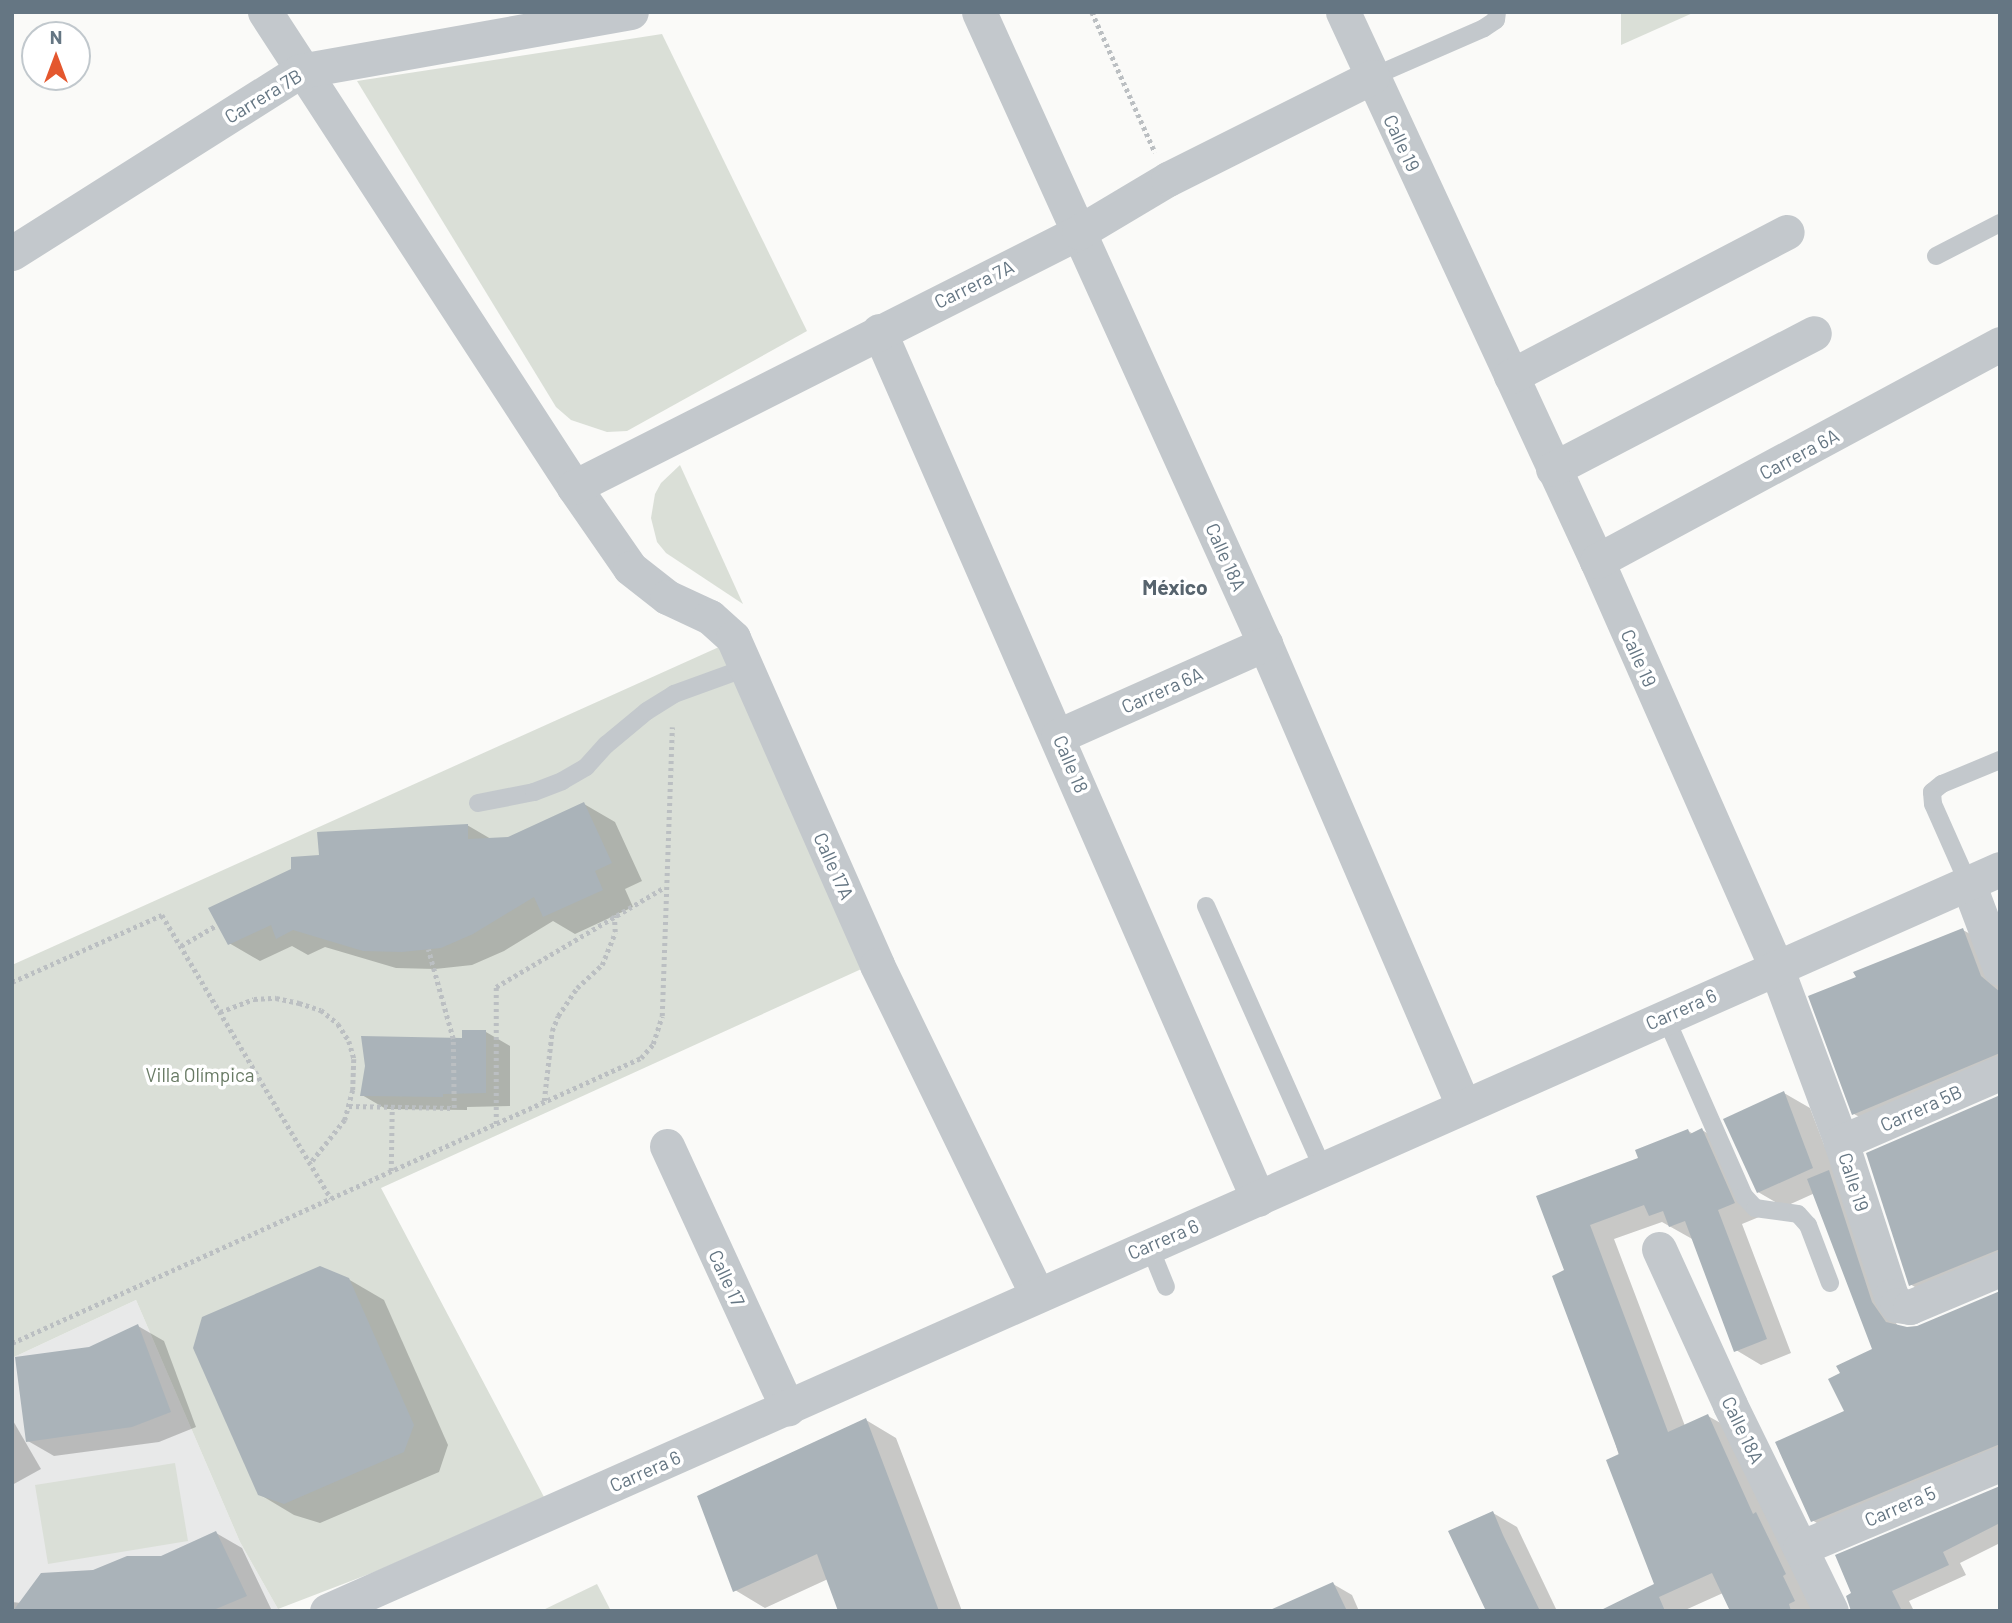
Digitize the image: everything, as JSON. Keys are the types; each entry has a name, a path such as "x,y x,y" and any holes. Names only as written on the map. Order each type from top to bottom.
{"street":[{"name":"Calle 17A","path":"265,12 300,71 630,568 653,588 695,608 722,626 733,638 877,965 1037,1295"},
{"name":"Carrera 7B","path":"12,253 300,71 631,12"},
{"name":"Calle 18A","path":"979,12 1265,644 1463,1105"},
{"name":"Calle 19","path":"1343,12 1597,561 1776,967 1841,1142 1891,1296 1897,1305 1910,1307 2000,1269"},
{"name":"Carrera 7A","path":"574,487 1079,232 1168,179 1372,77"},
{"path":"1511,376 1787,232"},
{"name":"Calle 18","path":"879,331 1258,1199"},
{"path":"1553,469 1814,333"},
{"name":"Carrera 6A","path":"1597,561 2000,344"},
{"name":"Carrera 6A","path":"1058,736 1265,644"},
{"name":"Carrera 6","path":"327,1611 788,1409 1463,1105 2000,870"},
{"path":"1968,883 2000,968"},
{"name":"Carrera 5B","path":"1841,1142 2000,1073"},
{"name":"Calle 17","path":"667,1146 788,1409"},
{"name":"Calle 18A","path":"1659,1248 1831,1611"},
{"name":"Carrera 5","path":"1801,1548 2000,1464"}],"lane":[{"path":"1372,77 1484,28 1496,20 1497,12"},
{"path":"1936,256 2000,223"},
{"path":"478,803 534,792 562,781 586,767 606,745 647,711 674,694 746,668"},
{"path":"1968,883 1933,804 1932,792 1942,783 2000,760"},
{"path":"1206,906 1322,1169"},
{"path":"1665,1016 1744,1196 1755,1208 1798,1214 1808,1225 1830,1283"},
{"path":"1149,1245 1166,1287"}],"path":[{"path":"1092,12 1168,179"},
{"path":"12,1343 641,1058 653,1044 662,1016 671,727"},
{"path":"496,1124 496,987 665,887"},
{"path":"12,982 162,915 331,1198"},
{"path":"544,1102 552,1031 558,1016 577,988 602,965 615,932 614,915"},
{"path":"181,946 217,925"},
{"path":"349,1106 454,1108 453,1039 428,949"},
{"path":"220,1012 254,999 276,998 321,1010 338,1024 349,1041 354,1059 345,1120 310,1164"},
{"path":"391,1171 393,1107"}],"shaded area":[{"path":"136,1300 240,1542 278,1609 12,1611 12,1358"}],"green space":[{"path":"1621,12 1695,12 1621,45"},
{"path":"662,34 807,331 627,431 607,432 571,420 556,407 357,81"},
{"path":"680,465 743,604 666,553 657,542 651,518 655,494 661,483"},
{"name":"Villa Olímpica","path":"719,647 868,966 381,1188 544,1497 377,1571 278,1609 240,1542 136,1300 12,1358 12,965"},
{"path":"175,1463 188,1541 48,1564 35,1485"},
{"path":"597,1584 611,1611 541,1611"}],"building":[{"path":"584,802 612,863 595,871 603,890 543,917 534,897 473,934 441,948 402,952 363,951 293,930 276,939 271,925 228,945 208,908 291,869 291,857 319,855 317,832 468,824 468,839 508,837"},
{"path":"1963,928 1981,976 2000,992 2000,1053 1852,1115 1808,996 1856,977 1853,972"},
{"path":"462,1030 486,1030 486,1093 443,1094 443,1097 360,1096 365,1066 361,1036 462,1038"},
{"path":"1784,1091 1813,1168 1757,1193 1723,1119"},
{"path":"1998,1096 2000,1249 1909,1286 1866,1153"},
{"path":"1702,1128 1735,1203 1718,1210 1767,1339 1734,1352 1685,1221 1669,1227 1663,1211 1649,1216 1644,1205 1590,1225 1668,1432 1708,1414 1753,1514 1756,1512 1786,1574 1783,1576 1795,1601 1789,1604 1791,1611 1730,1611 1712,1573 1659,1597 1665,1611 1599,1611 1654,1584 1606,1460 1619,1454 1552,1276 1564,1270 1536,1196 1638,1158 1635,1150 1688,1129 1690,1134"},
{"path":"1829,1170 1872,1302 1886,1322 1907,1327 1917,1326 2000,1291 2000,1444 1811,1522 1775,1442 1844,1411 1828,1379 1840,1373 1836,1366 1872,1349 1807,1179"},
{"path":"320,1266 349,1278 414,1425 404,1452 284,1504 258,1495 193,1348 202,1317"},
{"path":"138,1324 171,1412 132,1427 26,1442 15,1357 89,1347"},
{"path":"866,1418 939,1611 838,1611 817,1554 733,1592 697,1496"},
{"path":"2000,1486 2000,1523 1943,1552 1949,1565 1892,1591 1902,1611 1851,1611 1846,1596 1851,1593 1835,1555"},
{"path":"1493,1511 1540,1611 1486,1611 1448,1531"},
{"path":"216,1531 247,1596 211,1611 13,1611 41,1573 93,1570 127,1556 161,1556"},
{"path":"1333,1582 1347,1611 1268,1611"}],"district":[{"name":"México","path":"1175,587"}]}
